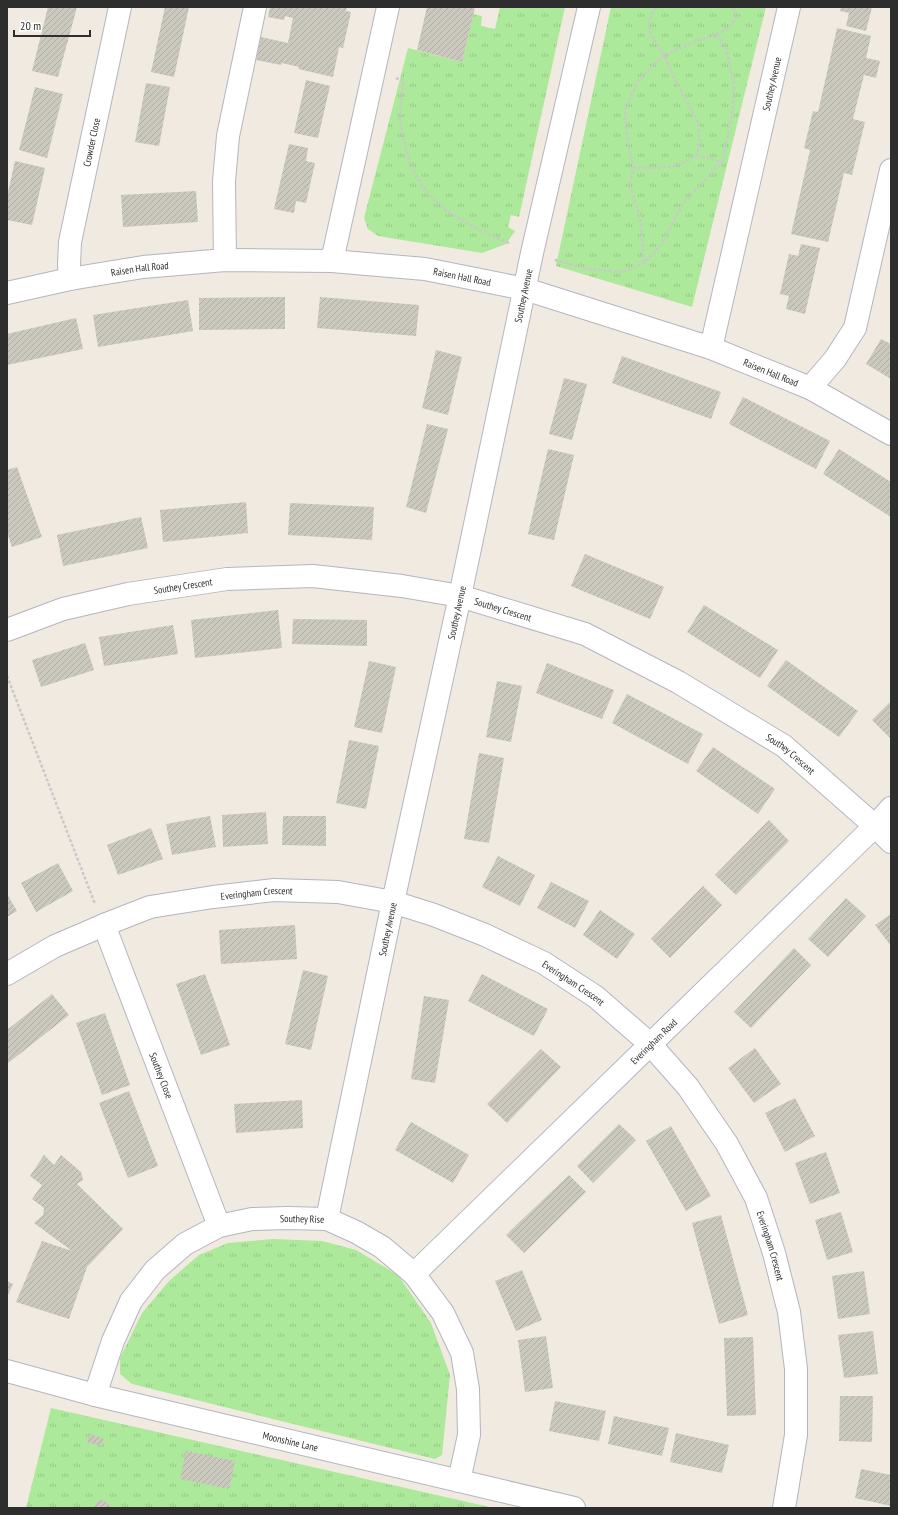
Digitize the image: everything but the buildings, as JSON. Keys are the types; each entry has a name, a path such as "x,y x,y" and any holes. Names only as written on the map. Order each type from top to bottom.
{"street":[{"name":"Crowder Close","path":"70,279 68,265 70,242 120,7"},
{"path":"225,260 224,181 228,136 254,7"},
{"path":"332,261 388,7"},
{"name":"Southey Avenue","path":"327,1219 393,902 460,596 532,253 589,7"},
{"name":"Southey Avenue","path":"711,348 789,7"},
{"path":"810,388 835,359 855,328 891,170"},
{"name":"Raisen Hall Road","path":"7,293 70,279 143,267 225,260 332,261 424,270 525,289 711,348 810,388 891,434"},
{"name":"Southey Crescent","path":"7,630 63,609 128,594 227,579 313,576 402,586 460,596 585,634 678,682 784,746 875,826 891,842"},
{"name":"Everingham Road","path":"414,1274 875,826 891,808"},
{"name":"Everingham Crescent","path":"7,974 55,946 150,907 213,897 274,890 338,892 393,902 434,915 485,935 544,963 596,997 650,1044 688,1087 727,1144 756,1198 774,1253 789,1312 796,1369 796,1436 784,1508"},
{"name":"Southey Close","path":"104,925 219,1226"},
{"name":"Southey Rise","path":"95,1395 113,1341 131,1301 155,1270 185,1244 219,1226 252,1219 327,1219 356,1232 382,1247 414,1274 443,1313 462,1353 468,1389 468,1435 459,1481"},
{"name":"Moonshine Lane","path":"7,1371 95,1395 574,1508"}],"path":[{"path":"634,167 669,168 687,162 697,155 700,142 698,122 674,80 664,56 652,37 649,28 651,16 656,7"},
{"path":"644,263 640,217 630,187 634,167 628,142 625,109 638,81 664,56 694,42 716,34 730,26 737,16 734,7"},
{"path":"374,72 404,81 400,115 405,146 414,172 429,194 449,213 472,227 532,253 586,269 622,272 644,263 661,245 682,205 722,162 732,116 734,84 726,48 716,34"},
{"path":"697,155 722,162"},
{"path":"7,676 104,925"}],"green space":[{"path":"500,7 565,7 519,217 511,215 508,227 515,231 506,244 482,253 378,236 368,229 364,218 408,48 462,62 473,14 482,16 481,26 495,29"},
{"path":"611,7 766,7 692,307 556,266"},
{"path":"273,1239 322,1241 356,1250 398,1275 431,1323 450,1375 442,1455 435,1459 132,1384 120,1374 120,1358 142,1313 169,1281 199,1255 228,1243"},
{"path":"51,1408 494,1508 26,1508"}]}
